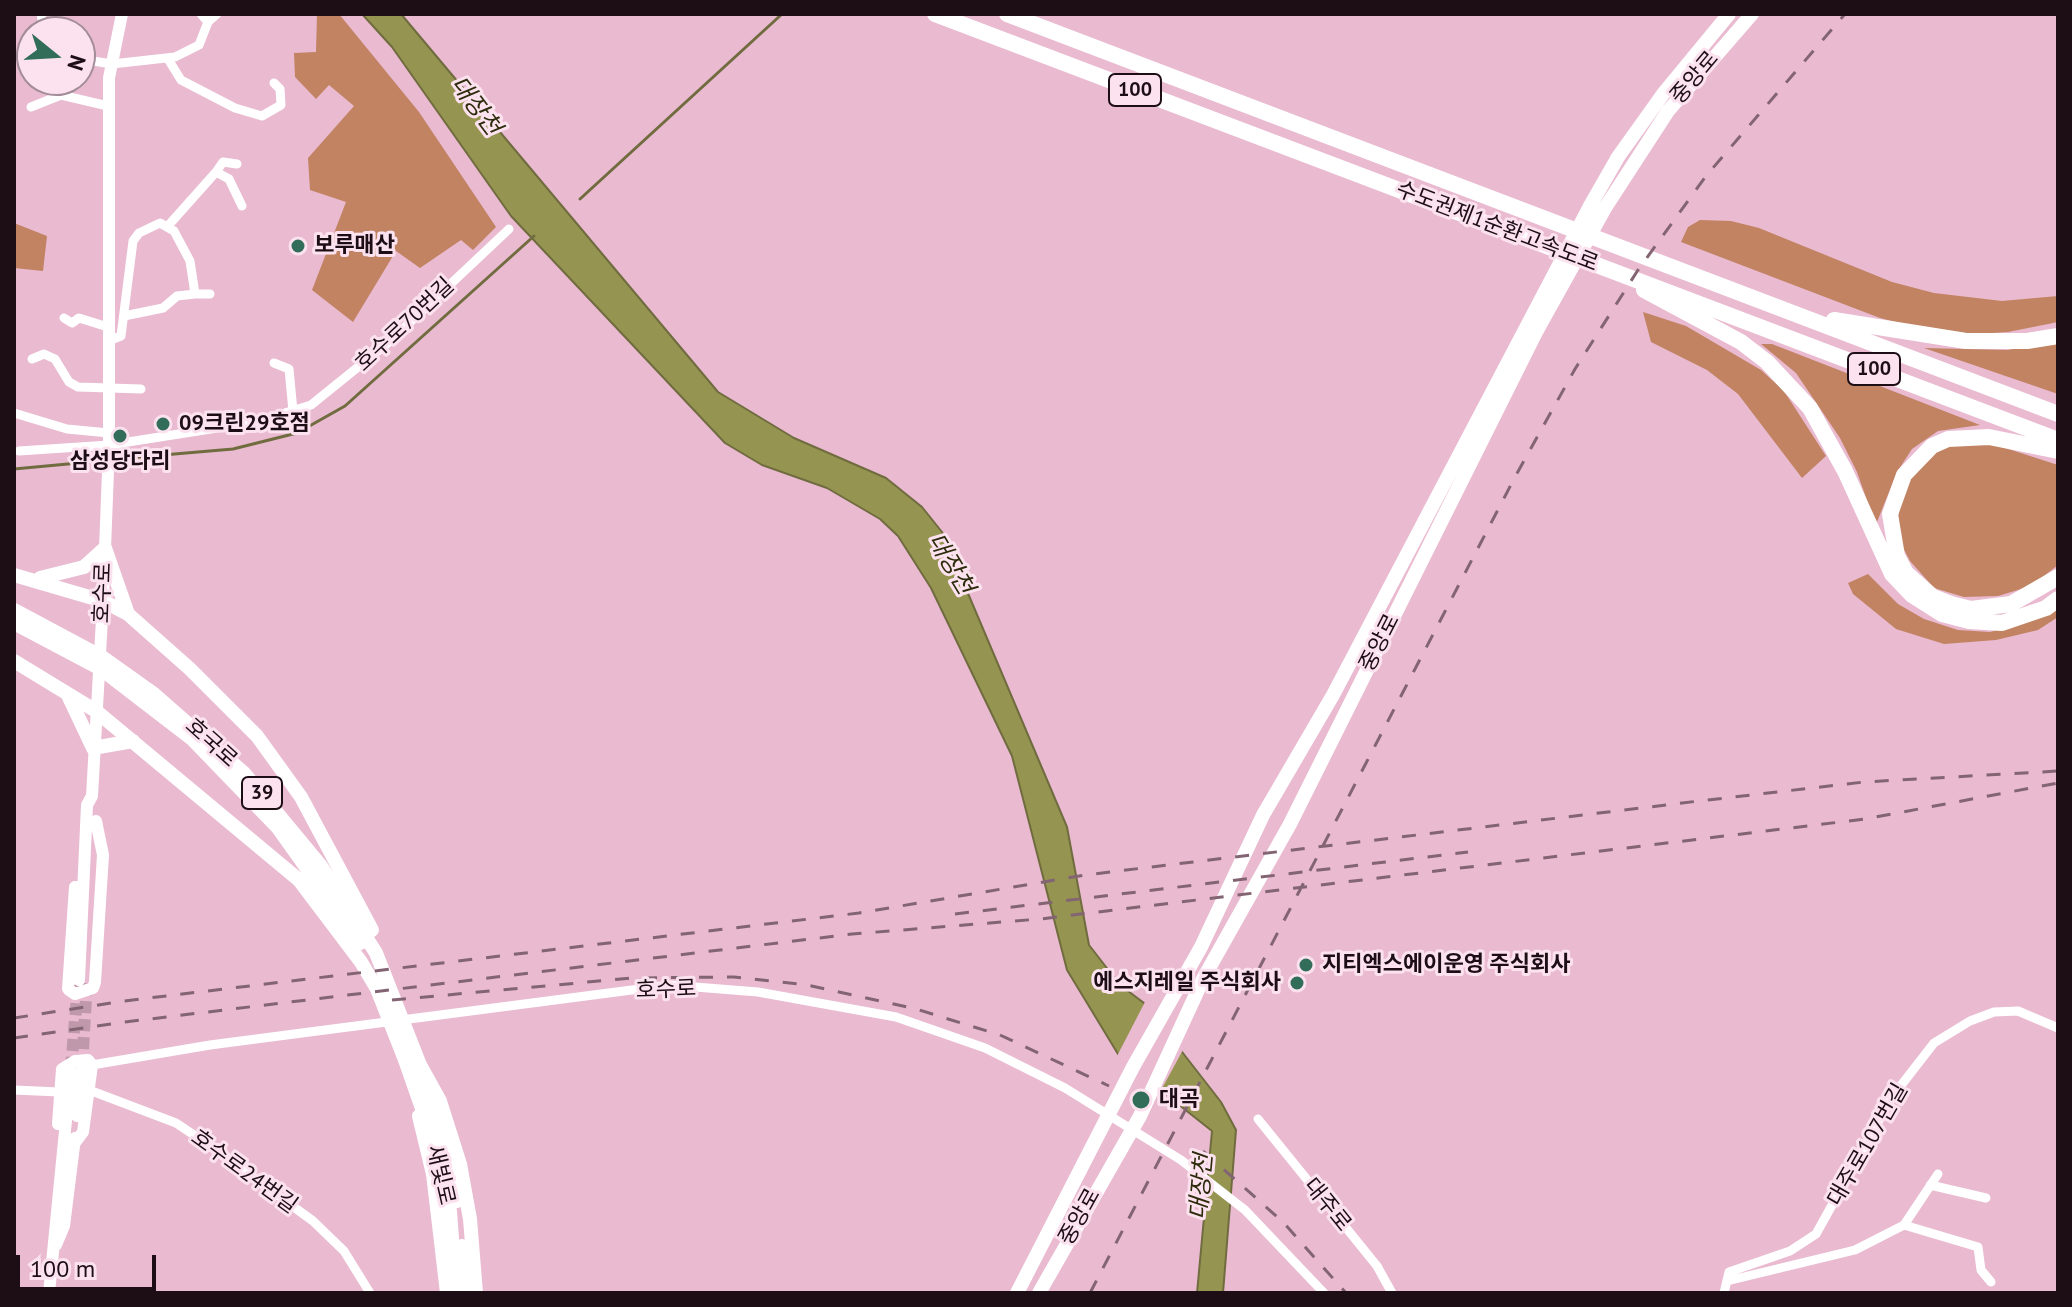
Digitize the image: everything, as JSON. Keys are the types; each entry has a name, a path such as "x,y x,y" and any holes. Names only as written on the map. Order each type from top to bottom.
{"highway":[{"name":"수도권제1순환고속도로","path":"935,14 1612,270 1685,306"},
{"name":"수도권제1순환고속도로","path":"1007,14 2058,414"},
{"name":"100","path":"1685,306 2058,440"},
{"path":"1685,306 1767,362 1810,408 1845,471 1892,574 1912,595 1942,614 1969,621 2002,623 2046,608 2058,599"},
{"path":"1789,311 1951,339 2027,341 2058,336"},
{"path":"2058,451 1989,437 1948,439 1932,446 1916,459 1904,475 1890,514 1897,556 1906,573 1933,597 1951,604 1971,609 2011,604 2058,577"}],"main road":[{"name":"호수로","path":"83,981 109,439 108,106 122,14"},
{"name":"중앙로","path":"1017,1293 1201,947 1255,831 1333,695 1534,308 1618,157 1663,94 1729,14"},
{"name":"중앙로","path":"1039,1293 1140,1116 1198,989 1268,865 1536,332 1605,208 1668,111 1752,14"},
{"path":"34,579 84,567 105,548 128,614"},
{"path":"14,575 103,601 128,614 190,669 257,736 301,797 346,913"},
{"name":"39","path":"14,610 45,631"},
{"name":"39","path":"14,623 45,631"},
{"name":"호국로","path":"45,631 102,657 244,773 303,842 346,913"},
{"path":"14,661 96,711 299,880 346,913"},
{"path":"67,693 93,748 133,741"},
{"path":"91,819 103,855 95,982 93,988 75,994 68,989 79,837 91,819"},
{"name":"39","path":"346,913 386,990 405,1060"},
{"name":"39","path":"346,913 376,953 420,1065"},
{"path":"49,1293 55,1248 54,1224 69,1145 82,1068 88,1060 64,1066 59,1092 58,1128 69,1145"},
{"path":"405,1060 433,1174 447,1293"},
{"name":"새빛로","path":"405,1060 440,1160 450,1211 456,1293"},
{"path":"420,1065 440,1101 460,1164 470,1219 476,1293"},
{"name":"새빛로","path":"420,1065 452,1167 466,1293"},
{"path":"69,1145 83,1132 89,1090 82,1068"}],"street":[{"path":"96,62 112,64 168,59 199,45 204,18 217,14"},
{"path":"168,59 181,80 235,108 262,116 281,105 280,89 274,83"},
{"path":"31,107 61,95 108,106"},
{"path":"167,227 223,162 237,164"},
{"path":"216,172 229,179 242,206"},
{"path":"108,341 121,336 133,241 139,233 160,223 174,231 190,261 195,294"},
{"name":"호수로70번길","path":"109,439 255,422 293,411 331,391 509,229"},
{"path":"124,316 163,308 177,296 210,294"},
{"path":"64,318 72,323 79,318 108,327"},
{"path":"32,359 44,354 55,359 69,382 78,387 141,389"},
{"path":"274,363 289,369 293,411"},
{"path":"14,413 109,439"},
{"path":"19,451 109,439"},
{"name":"호수로","path":"82,1068 210,1045 670,985 758,992 896,1017 985,1048 1065,1088 1203,1174 1245,1210 1324,1293"},
{"name":"대주로107번길","path":"1727,1281 1729,1272 1790,1251 1816,1234 1892,1097 1934,1043 1970,1021 1994,1012 2018,1011 2058,1028"},
{"path":"14,1090 59,1092"},
{"name":"호수로24번길","path":"89,1090 176,1123 229,1160 313,1221 344,1251 370,1293"},
{"name":"대주로","path":"1258,1119 1377,1266 1392,1293"},
{"path":"1724,1293 1727,1281 1855,1250 1904,1225 1938,1174"},
{"path":"1930,1185 1986,1198"},
{"path":"1904,1225 1978,1247 1981,1270 1991,1282"}],"shaded area":[{"path":"317,14 339,14 419,112 496,227 473,250 461,240 420,268 396,251 353,322 312,290 346,202 310,190 308,158 354,106 329,85 316,99 295,77 294,53 316,52"},
{"path":"1700,220 1731,221 1759,228 1892,282 1934,293 2002,301 2058,296 2058,322 2008,332 1975,334 1923,329 1880,318 1681,242 1688,227"},
{"path":"14,223 47,236 43,271 14,268"},
{"path":"1643,312 1686,326 1761,370 1784,391 1826,456 1802,478 1738,394 1707,370 1651,342"},
{"path":"2058,342 2058,394 1924,348 2007,350"},
{"path":"1761,344 1772,344 1980,425 1938,431 1912,449 1897,472 1877,522 1883,546 1857,472 1840,438 1796,373"},
{"path":"1973,443 1999,446 2058,465 2058,565 2031,586 1998,596 1964,597 1934,588 1910,561 1900,542 1898,517 1902,495 1913,473 1941,447"},
{"path":"1868,574 1898,604 1924,619 1958,630 1990,632 2020,624 2058,605 2058,617 2038,630 1996,640 1944,644 1896,629 1853,594 1848,583"}],"water":[{"name":"대장천","path":"362,14 401,14 718,392 794,438 886,478 922,507 942,532 1067,827 1089,945 1120,985 1144,1003 1221,1102 1236,1130 1223,1293 1197,1293 1212,1131 1121,1059 1067,970 1012,756 931,588 898,536 880,519 827,488 762,465 725,443 511,216 392,47"}],"pier":[{"path":"1146,1000 1184,1048 1159,1094 1116,1058"}],"waterway":[{"path":"580,199 782,14"},
{"path":"116,459 233,449 297,433 345,406 534,236"},
{"path":"14,469 100,461"}],"tunnel":[{"path":"82,1067 87,981"},
{"path":"71,1069 78,984"}],"railway":[{"path":"1090,1293 1515,477 1575,369 1638,270 1706,176 1845,14"},
{"path":"14,1018 124,1001 859,913 1085,875 1864,782 2058,771"},
{"path":"14,1038 852,934 1040,919 1865,819 2058,783"},
{"path":"955,914 1468,852"},
{"path":"392,1000 632,978 734,977 807,985 916,1009 1000,1035 1109,1086"},
{"path":"1203,1151 1283,1222 1346,1293"}],"place":[{"name":"보루매산","path":"298,246"},
{"name":"09크린29호점","path":"163,424"},
{"name":"삼성당다리","path":"120,436"},
{"name":"지티엑스에이운영 주식회사","path":"1306,965"},
{"name":"에스지레일 주식회사","path":"1297,983"},
{"name":"대곡","path":"1141,1100"}]}
